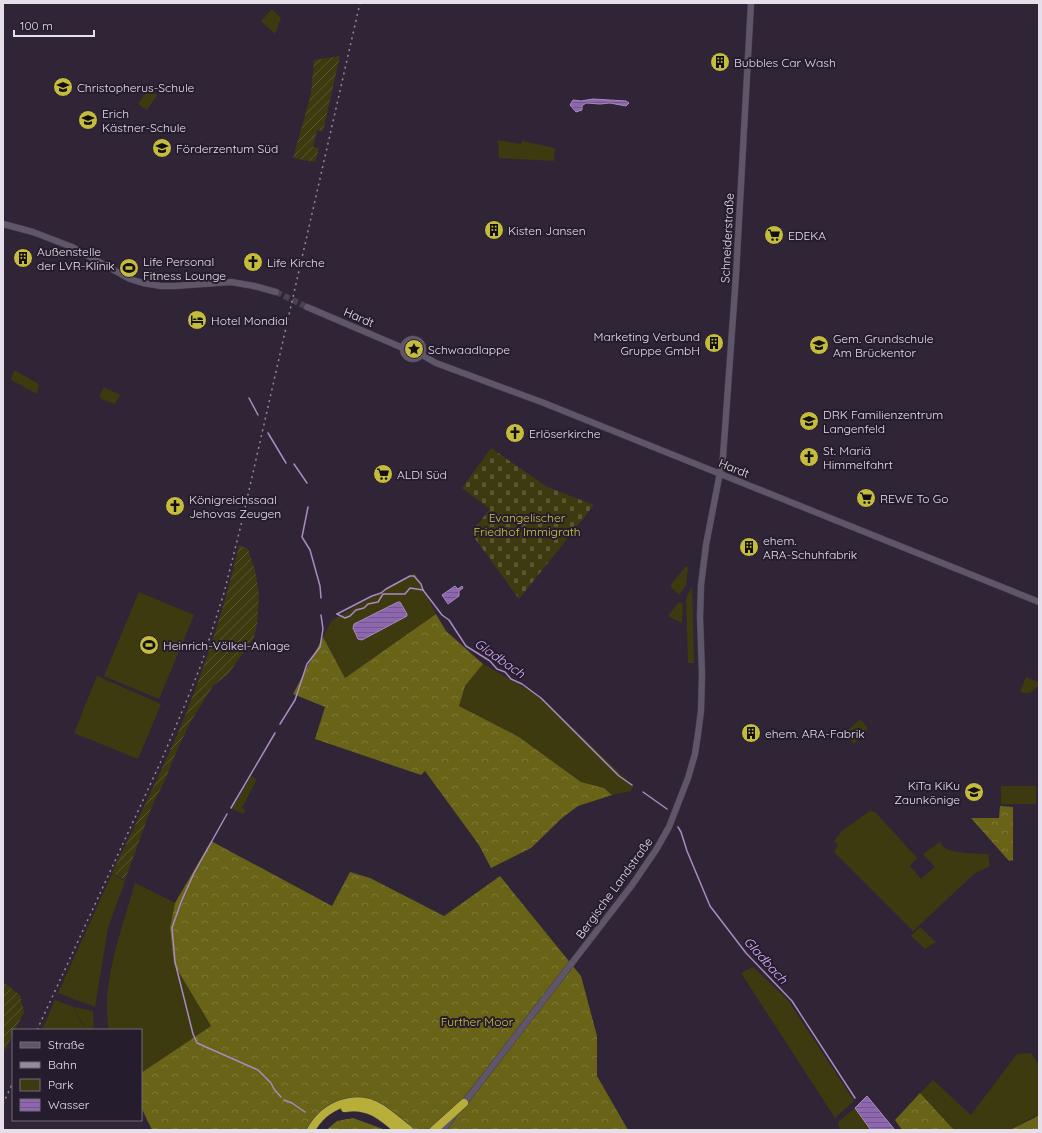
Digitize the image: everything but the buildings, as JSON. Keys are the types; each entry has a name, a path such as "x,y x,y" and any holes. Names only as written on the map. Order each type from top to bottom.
{"highway":[{"path":"311,1130 317,1121 335,1106 351,1102 362,1102 381,1108 409,1130"},
{"path":"434,1130 464,1102"},
{"path":"317,1130 322,1122 330,1115 340,1109 352,1107 364,1108 375,1112 398,1130"}],"main road":[{"name":"Schneiderstraße","path":"720,475 729,385 751,3"},
{"path":"3,224 33,232 72,247 130,279 143,283 161,286 175,286 231,282 276,292"},
{"name":"Hardt","path":"307,307 403,348"},
{"path":"416,339 423,346 422,355 415,359 409,359 404,354 403,348 407,340 416,339"},
{"name":"Hardt","path":"422,355 436,363 544,403 1039,602"},
{"name":"Bergische Landstraße","path":"443,1130 632,885 656,850 672,820 688,778 697,741 701,711 702,674 700,617 701,585 707,538 720,475"}],"green space":[{"path":"272,9 281,18 275,34 261,21"},
{"path":"340,56 323,131 317,130 313,147 319,148 315,162 293,158 311,94 314,60"},
{"path":"148,89 157,95 147,110 138,104"},
{"path":"498,140 521,144 522,141 555,148 554,161 499,158"},
{"path":"14,370 39,384 37,394 11,380"},
{"path":"104,387 120,395 115,404 101,399 99,396"},
{"name":"Evangelischer Friedhof Immigrath","path":"491,448 547,487 594,505 519,599 471,533 490,509 462,488"},
{"path":"239,545 248,549 255,570 259,595 257,625 254,637 229,673 213,686 191,721 152,806 125,880 112,873 159,775 185,716 215,631"},
{"path":"686,566 688,567 686,585 679,595 670,586"},
{"path":"415,573 436,614 345,678 323,637 332,620"},
{"path":"692,587 694,663 688,663 686,598"},
{"name":"Heinrich-Völkel-Anlage","path":"139,592 194,615 159,699 104,676"},
{"path":"679,602 683,604 682,623 668,616"},
{"path":"436,614 446,631 483,664 465,686 459,706 519,737 581,782 604,788 612,795 578,806 562,818 531,848 491,868 479,845 425,771 421,775 315,739 325,707 293,694 323,637 345,678"},
{"path":"483,664 541,697 633,786 631,791 612,795 604,788 581,782 519,737 459,706 465,686"},
{"path":"97,676 161,704 138,759 74,733"},
{"path":"1026,677 1038,682 1038,686 1028,693 1020,692"},
{"path":"860,719 868,728 866,730 867,732 854,744 845,733"},
{"path":"251,776 257,779 242,808 246,811 243,814 232,809"},
{"path":"1001,786 1036,786 1036,804 1001,804"},
{"path":"1000,806 1013,807 1013,860 1009,861 971,818 999,818"},
{"path":"870,811 875,812 917,858 910,866 921,879 935,867 923,854 940,842 945,848 950,850 966,853 988,854 990,866 974,874 913,931 834,852 838,845 834,841 842,831"},
{"name":"Further Moor","path":"211,841 332,906 350,872 370,878 444,916 500,876 581,976 597,1036 597,1076 628,1130 413,1130 404,1124 352,1099 308,1130 152,1130 142,1109 142,1072 211,1026 174,964 170,928 175,903"},
{"path":"112,874 125,881 108,928 95,1007 58,993"},
{"path":"135,883 175,903 170,928 174,964 211,1026 142,1072 142,1029 109,1029 107,1013 110,975 119,937"},
{"path":"920,927 936,942 925,949 911,936"},
{"path":"753,967 786,998 854,1101 835,1118 741,973"},
{"path":"3,982 20,995 24,1012 16,1029 12,1029 12,1036 3,1054"},
{"path":"55,1000 74,1007 85,1029 42,1029"},
{"path":"74,1007 93,1011 94,1029 85,1029"},
{"path":"1031,1053 1039,1065 1039,1114 1010,1130 954,1130 920,1093 933,1080 971,1115 1017,1054"},
{"path":"920,1093 954,1130 902,1130 895,1120"},
{"path":"855,1108 871,1130 840,1130 838,1122"},
{"path":"1039,1114 1039,1130 1010,1130 1036,1117"},
{"path":"353,1118 385,1130 326,1130 337,1121"}],"water":[{"path":"593,99 626,101 629,103 626,106 610,103 586,103 582,106 582,110 576,112 570,105 573,100 581,101"},
{"path":"455,586 458,589 462,586 463,588 459,591 459,596 448,604 442,595"},
{"path":"400,602 407,616 362,640 358,639 353,628 354,624"},
{"path":"867,1096 895,1130 870,1129 855,1108"}],"waterway":[{"path":"249,398 258,415"},
{"path":"268,433 286,463"},
{"path":"294,464 307,483"},
{"path":"308,507 302,537 310,550 320,586 321,598"},
{"name":"Gladbach","path":"337,614 381,593 410,576 414,576 442,615 449,620 466,646 490,661 497,669 505,672 511,679 522,684 541,698 619,776 632,785"},
{"path":"337,614 345,618 350,616 356,610 364,608 368,604 378,602 383,594 405,594 410,588 423,590"},
{"path":"280,724 295,700 307,664 320,647 323,629 321,615"},
{"path":"231,808 275,733"},
{"name":"Gladbach","path":"643,792 667,809"},
{"path":"227,814 194,873 181,902 172,928 175,962 193,1034 197,1043 258,1070 271,1083 281,1097"},
{"name":"Gladbach","path":"678,827 710,906 746,953 792,1001 855,1098"},
{"path":"284,1100 292,1103 305,1112"}],"tunnel":[{"path":"276,292 307,307"}],"railway":[{"path":"37,1029 162,759 201,665 224,593 242,521 360,3"},
{"path":"3,1104 12,1084"}],"place":[{"name":"Bubbles Car Wash","path":"720,62"},
{"name":"Christopherus-Schule","path":"63,87"},
{"name":"Erich Kästner-Schule","path":"88,120"},
{"name":"Förderzentum Süd","path":"162,148"},
{"name":"Kisten Jansen","path":"494,230"},
{"name":"EDEKA","path":"774,235"},
{"name":"Außenstelle der LVR-Klinik","path":"23,258"},
{"name":"Life Kirche","path":"253,262"},
{"name":"Life Personal Fitness Lounge","path":"129,268"},
{"name":"Hotel Mondial","path":"197,320"},
{"name":"Marketing Verbund Gruppe GmbH","path":"714,343"},
{"name":"Gem. Grundschule Am Brückentor","path":"819,345"},
{"name":"Schwaadlappe","path":"414,349"},
{"name":"DRK Familienzentrum Langenfeld","path":"809,421"},
{"name":"Erlöserkirche","path":"515,433"},
{"name":"St. Mariä Himmelfahrt","path":"809,457"},
{"name":"ALDI Süd","path":"383,474"},
{"name":"REWE To Go","path":"866,498"},
{"name":"Königreichssaal Jehovas Zeugen","path":"175,506"},
{"name":"ehem. ARA-Schuhfabrik","path":"749,547"},
{"name":"Heinrich-Völkel-Anlage","path":"149,645"},
{"name":"ehem. ARA-Fabrik","path":"751,733"},
{"name":"KiTa KiKu Zaunkönige","path":"974,792"}]}
